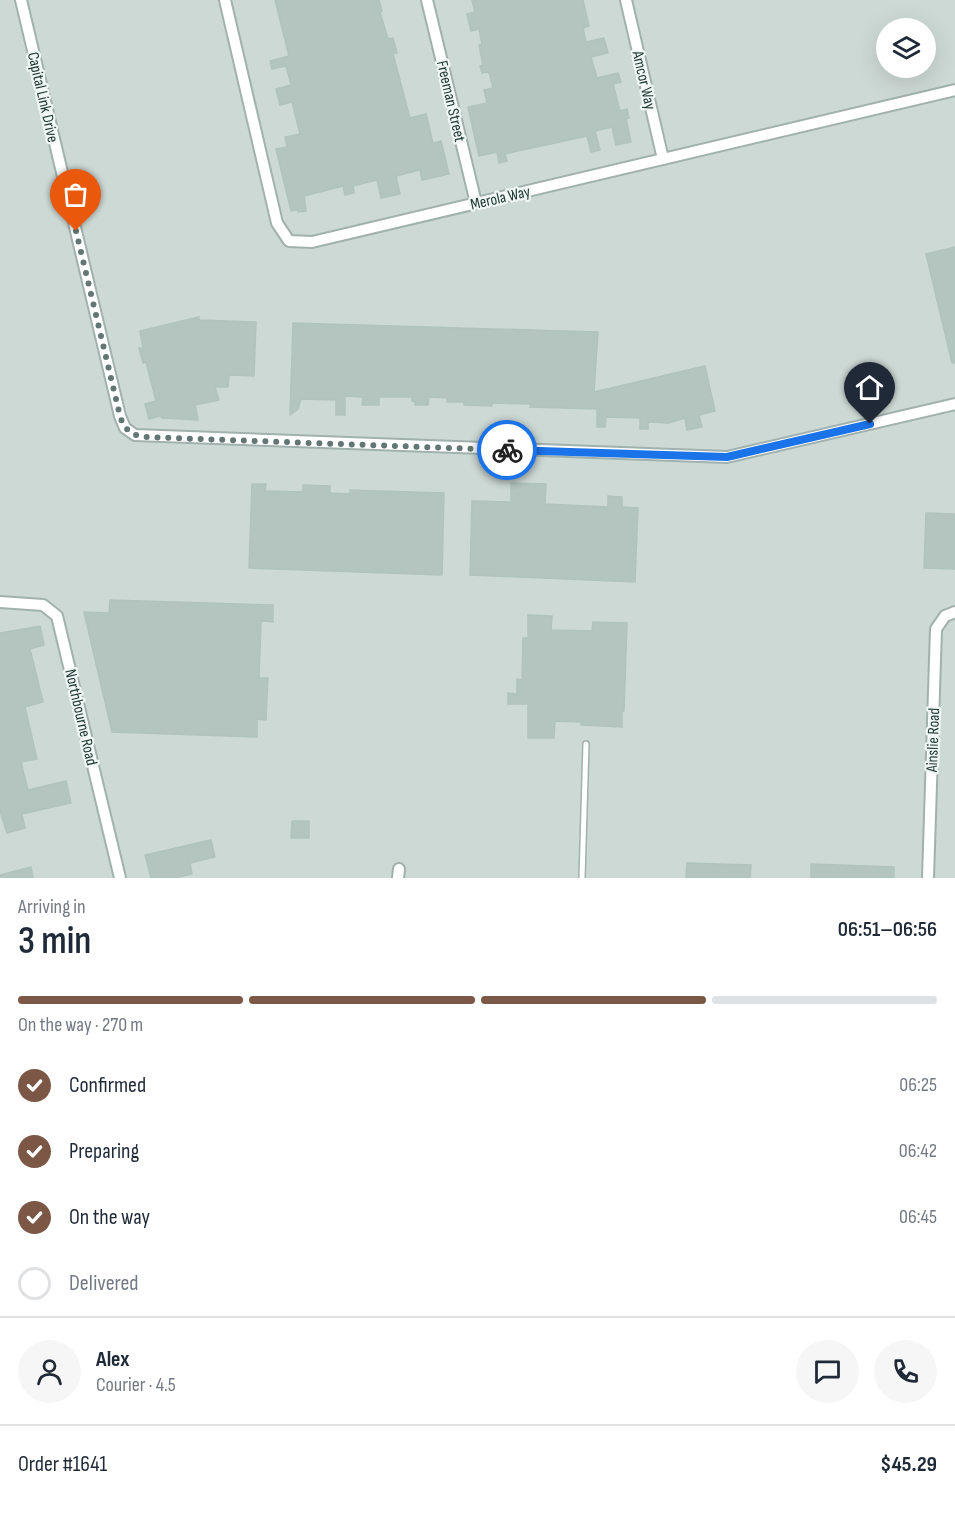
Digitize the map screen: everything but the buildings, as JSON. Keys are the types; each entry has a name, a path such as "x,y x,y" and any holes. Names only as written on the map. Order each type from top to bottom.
{"street":[{"name":"Capital Link Drive","path":"21,0 120,416 125,428 135,435 727,457 955,404"},
{"name":"Merola Way","path":"225,0 277,223 289,241 312,242 955,90"},
{"name":"Freeman Street","path":"427,0 476,203"},
{"name":"Amcor Way","path":"626,0 663,159"},
{"name":"Northbourne Road","path":"0,602 43,605 53,611 58,619 120,878"},
{"name":"Ainslie Road","path":"928,878 936,629 945,616 955,612"}],"lane":[{"path":"582,878 586,744"}],"shaded area":[{"path":"0,0 955,0 955,878 0,878"}],"way so far":[{"path":"76,231 120,416 122,423 130,433 144,437 507,450"}],"route":[{"path":"507,450 727,457 870,424"}]}
